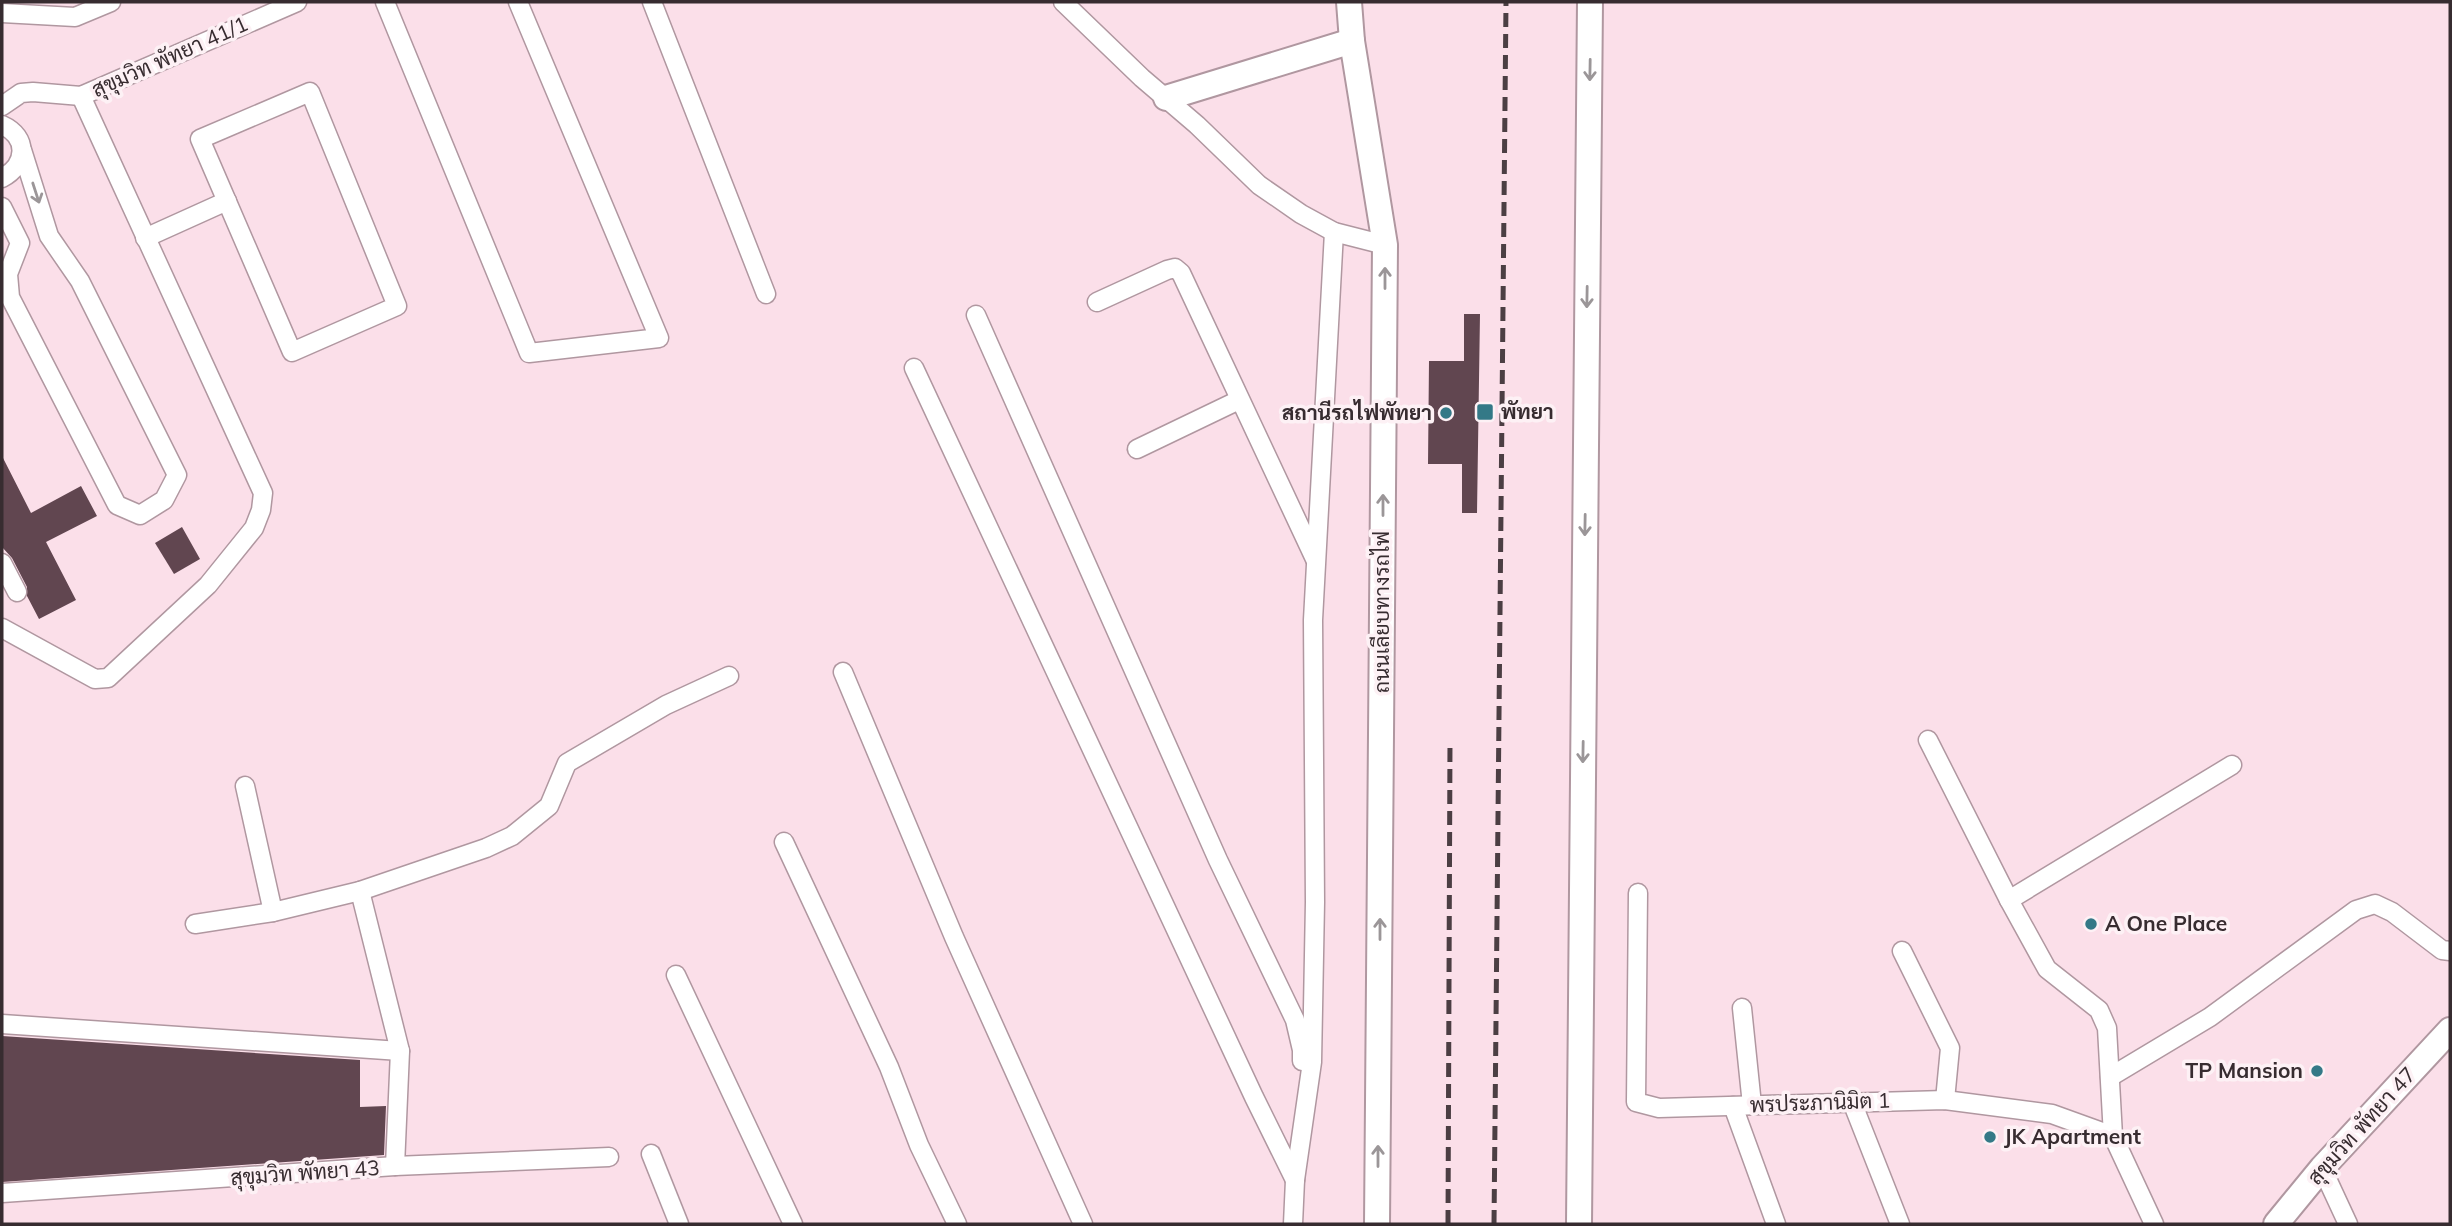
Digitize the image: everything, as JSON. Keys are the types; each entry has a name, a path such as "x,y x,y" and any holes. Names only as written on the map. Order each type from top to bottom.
{"street":[{"path":"2,13 75,17 111,2"},
{"name":"สุขุมวิท พัทยา 41/1","path":"2,106 21,93 81,96 297,2"},
{"path":"385,2 529,353 659,338 518,2"},
{"path":"652,2 766,294"},
{"path":"1063,2 1259,185 1301,214 1334,232 1385,245"},
{"name":"ถนนเลียบทางรถไฟ","path":"1349,2 1352,41 1385,245 1377,1224"},
{"path":"1579,1224 1590,2"},
{"path":"1166,97 1352,41"},
{"path":"310,92 397,306 292,352 227,201 200,139 310,92"},
{"path":"2,628 95,679 108,678 208,586 254,528 261,510 263,494 81,96"},
{"path":"2,125 16,135 49,236 80,281 177,475 164,500 140,514 117,505 10,297 8,274 20,243 2,207"},
{"path":"2,178 12,173 20,163 22,150"},
{"path":"145,239 227,201"},
{"path":"1293,1224 1295,1180 1311,1062 1315,902 1313,620 1334,232"},
{"path":"20,243 49,236"},
{"path":"1097,302 1167,270 1175,268 1181,273 1316,563"},
{"path":"976,315 1218,860 1295,1020 1302,1050 1299,1156"},
{"path":"914,368 1295,1180"},
{"path":"1137,449 1239,400"},
{"path":"2,563 17,592"},
{"path":"844,672 954,937 1083,1224"},
{"path":"195,923 273,912 359,891 486,848 512,836 549,806 567,763 666,705 729,677"},
{"path":"1928,740 2047,969 2099,1010 2107,1028 2113,1136 2154,1224"},
{"path":"2009,900 2232,765"},
{"path":"245,786 273,912"},
{"path":"785,842 889,1067 919,1146 957,1224"},
{"path":"359,891 400,1051 395,1166"},
{"name":"พรประภานิมิต 1","path":"1638,893 1636,1102 1659,1108 1945,1100 2052,1114 2113,1136"},
{"path":"2110,1077 2210,1017 2356,910 2375,904 2392,912 2442,950 2450,951"},
{"path":"1902,951 1950,1048 1945,1100"},
{"path":"677,975 793,1224"},
{"path":"1742,1008 1752,1105"},
{"path":"2,1024 400,1051"},
{"name":"สุขุมวิท พัทยา 47","path":"2277,1224 2322,1168 2450,1030"},
{"path":"1852,1102 1900,1224"},
{"path":"1733,1106 1776,1224"},
{"path":"651,1154 679,1224"},
{"name":"สุขุมวิท พัทยา 43","path":"2,1193 395,1166 609,1157"},
{"path":"2322,1168 2348,1224"}],"building":[{"path":"1464,314 1480,314 1477,513 1462,513 1462,464 1428,464 1429,361 1464,361"},
{"path":"2,456 31,513 81,486 97,516 46,542 76,600 39,619 27,596 27,587 12,558 2,547"},
{"path":"182,527 200,559 174,574 155,543"},
{"path":"2,1036 360,1060 360,1107 386,1106 384,1155 2,1182"}],"railway":[{"path":"1494,1224 1506,2"},
{"path":"1448,1224 1450,741"}],"place":[{"name":"พัทยา","path":"1485,412"},
{"name":"สถานีรถไฟพัทยา","path":"1446,413"},
{"name":"A One Place","path":"2091,924"},
{"name":"TP Mansion","path":"2317,1071"},
{"name":"JK Apartment","path":"1990,1137"}]}
